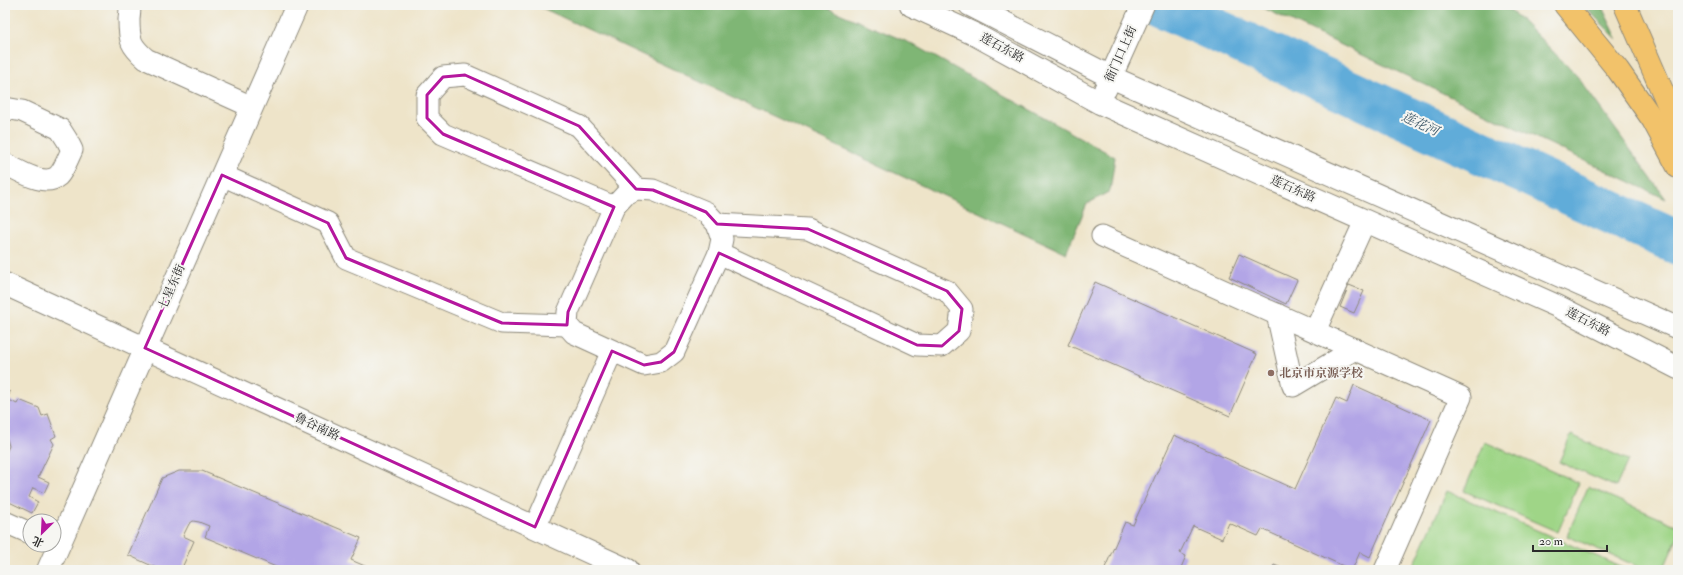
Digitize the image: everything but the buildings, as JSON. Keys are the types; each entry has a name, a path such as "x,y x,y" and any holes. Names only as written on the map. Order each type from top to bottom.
{"highway":[{"path":"1565,5 1618,70 1667,120"},
{"path":"1625,5 1667,120 1678,167"}],"street":[{"path":"129,5 130,38 134,48 146,58 252,107"},
{"name":"七星东街","path":"62,532 297,5"},
{"name":"莲石东路","path":"911,5 974,34 1100,103 1556,306 1678,368"},
{"name":"莲石东路","path":"970,5 1111,76 1678,328"},
{"name":"衙门口上街","path":"1100,103 1143,5"},
{"path":"614,207 443,134 427,118 427,95 443,77 465,75 579,126 636,189"},
{"path":"5,108 22,111 60,129 72,150 59,176 49,181 38,179 5,164"},
{"path":"222,175 328,223 346,258 502,324 567,325"},
{"path":"636,189 653,190 706,212 717,224 722,239 719,254 674,352 660,362 644,365 574,333 567,325 568,312 614,207 626,194 636,189"},
{"path":"1315,332 1365,221"},
{"path":"717,224 808,229 948,291 962,309 958,331 942,346 917,345 719,254"},
{"path":"1102,236 1461,397 1385,570"},
{"name":"鲁谷南路","path":"5,284 535,527 602,564 628,570"},
{"path":"1277,314 1293,386 1355,349"},
{"path":"535,527 612,351"},
{"path":"5,522 22,529"},
{"name":"七星东街","path":"48,570 53,553"}],"highlighted area":[{"path":"465,75 579,126 636,189 653,190 706,212 717,224 808,229 947,291 962,309 959,331 942,346 917,345 719,253 674,352 661,362 644,365 612,351 535,527 145,348 222,175 328,223 346,258 502,323 567,325 568,312 614,207 443,134 427,118 427,95 443,77"}],"green space":[{"path":"536,5 820,5 910,43 1115,157 1110,191 1087,204 1066,253"},
{"path":"1257,5 1503,5 1522,20 1577,76 1666,199"},
{"path":"1583,5 1601,5 1618,40"},
{"path":"1571,435 1628,460 1616,487 1559,462"},
{"path":"1485,442 1579,483 1558,532 1464,491"},
{"path":"1588,487 1678,526 1678,536 1663,570 1646,570 1567,536"},
{"path":"1447,491 1628,570 1412,570"}],"waterway":[{"name":"莲花河","path":"1161,5 1678,243"}],"place":[{"name":"北京市京源学校","path":"1271,373"}]}
